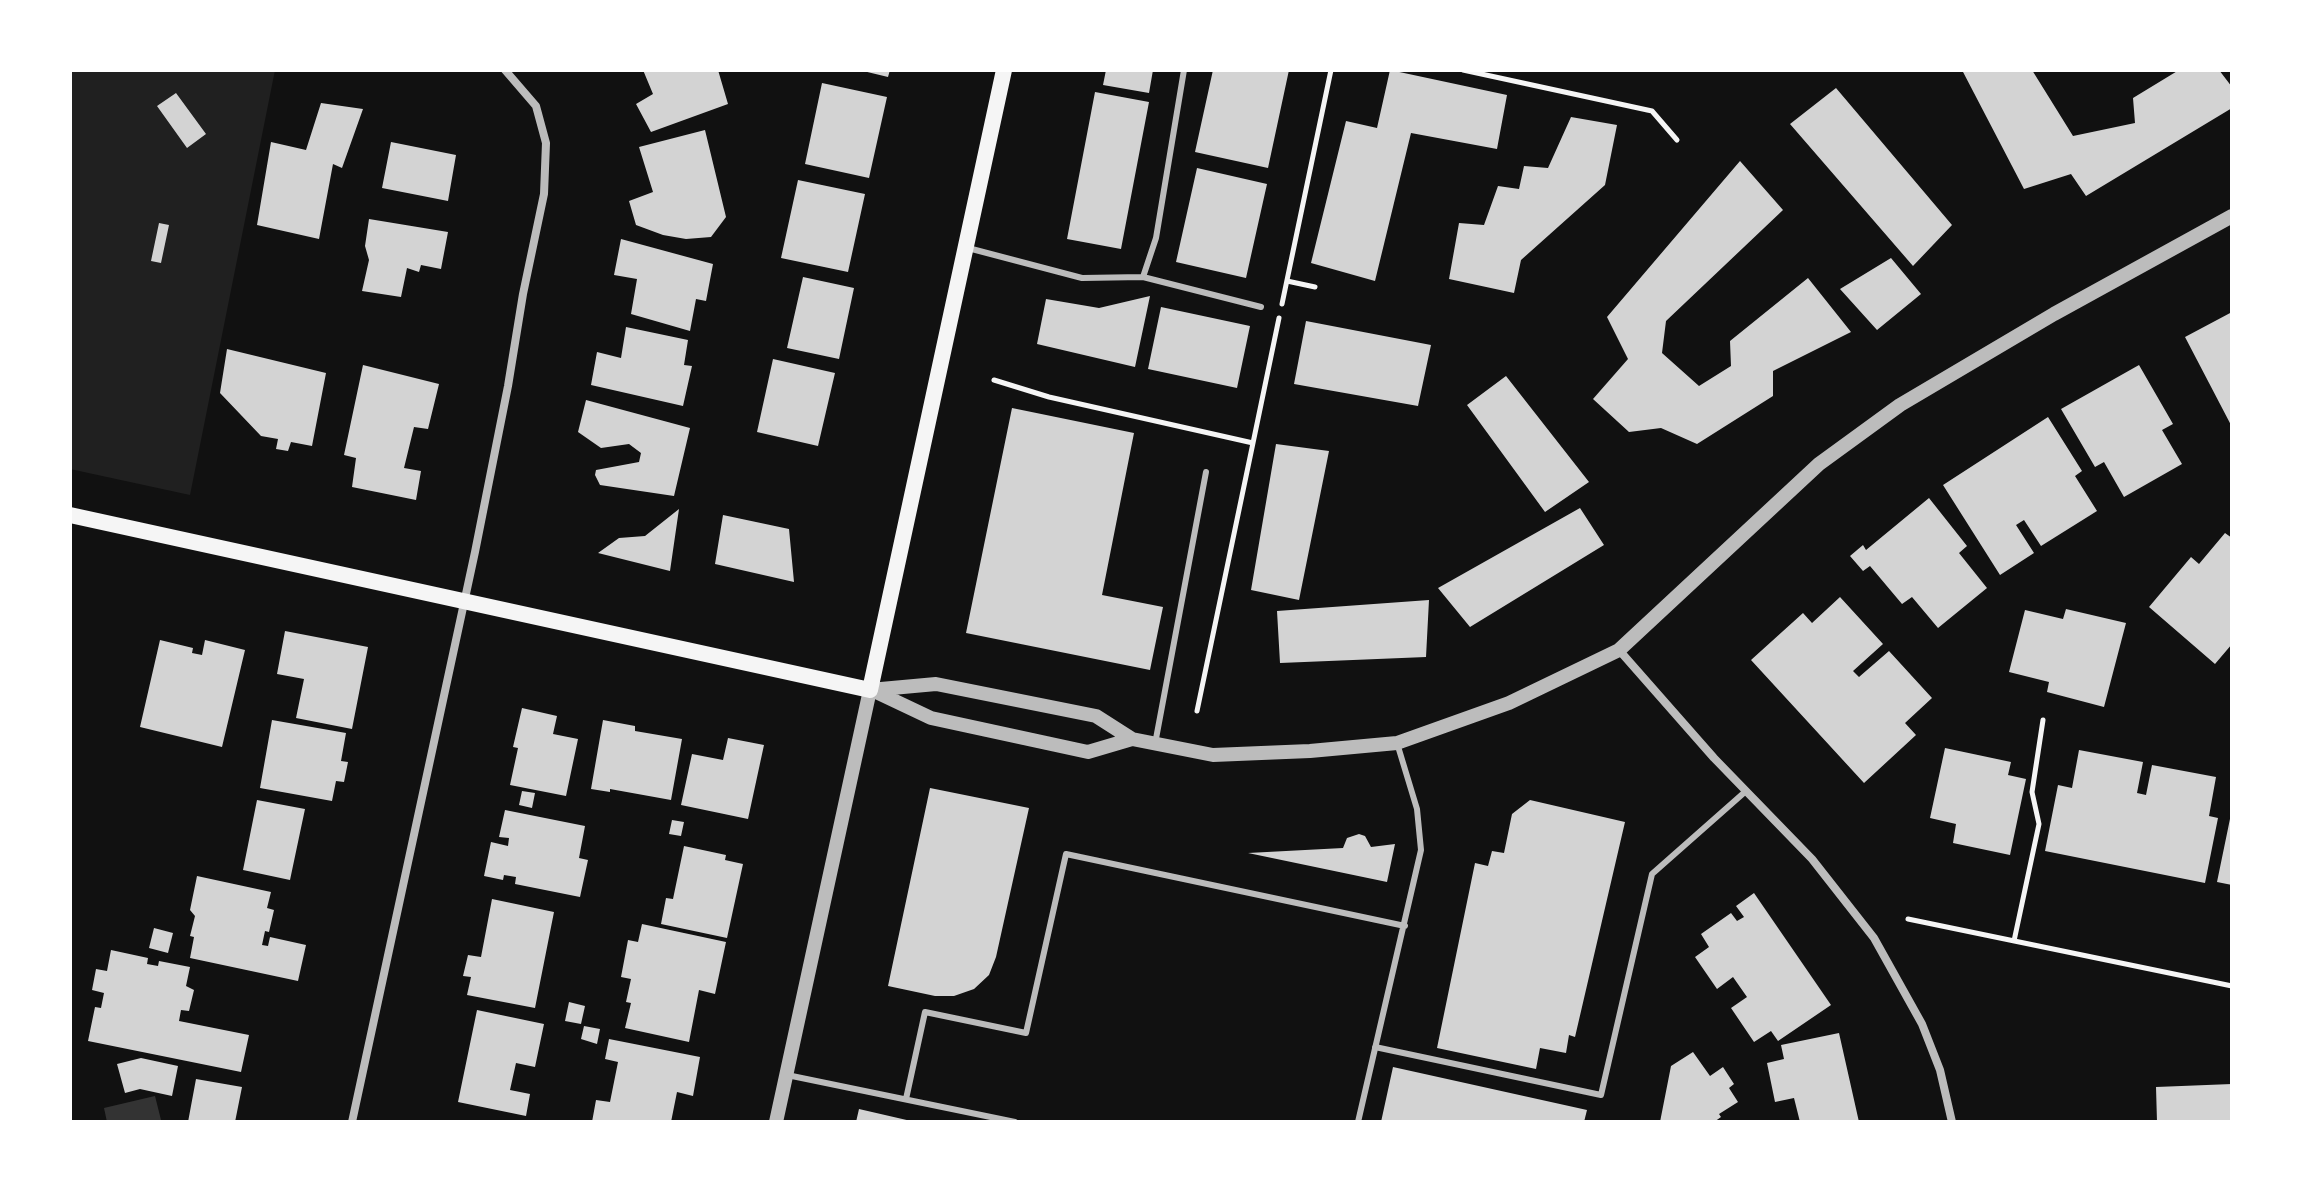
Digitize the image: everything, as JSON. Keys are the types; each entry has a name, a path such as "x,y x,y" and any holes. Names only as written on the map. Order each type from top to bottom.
{"main road":[{"path":"70,515 870,690 1004,70"}],"street":[{"path":"352,1122 465,600 544,194 546,143 536,106 505,70"},
{"path":"870,690 936,684 1096,716 1132,739 1213,755 1397,743 1509,703 1619,650 1819,464 1900,405 2054,314 2232,216"},
{"path":"1619,650 1812,859 1874,938 1922,1024 1940,1070 1952,1122"},
{"path":"870,690 931,718 1088,752 1132,739"},
{"path":"776,1122 870,690"}],"lane":[{"path":"1143,277 1156,238 1184,70"},
{"path":"966,247 1082,278 1143,277 1261,307"},
{"path":"1155,744 1206,472"},
{"path":"1358,1122 1421,850 1417,809 1397,743"},
{"path":"1375,1047 1601,1095 1652,874 1746,791"},
{"path":"906,1099 925,1012 1026,1033 1066,854 1405,926"},
{"path":"786,1075 1015,1122"}],"path":[{"path":"1197,711 1331,70"},
{"path":"1463,70 1652,111 1677,140"},
{"path":"1287,281 1315,287"},
{"path":"994,380 1049,397 1253,443"},
{"path":"2014,941 2039,824 2032,792 2043,720"},
{"path":"1908,919 2232,986"}],"shaded area":[{"path":"70,70 275,70 190,495 70,469"},
{"path":"155,1096 161,1120 107,1122 104,1108"}],"building":[{"path":"643,70 718,70 728,104 651,132 636,104 653,94"},
{"path":"859,70 890,70 888,77"},
{"path":"1106,70 1153,70 1149,93 1103,85"},
{"path":"1213,70 1289,70 1268,168 1195,152"},
{"path":"1390,70 1507,95 1497,149 1411,133 1375,281 1311,263 1346,121 1377,128"},
{"path":"1962,70 2032,70 2073,136 2135,123 2133,98 2179,70 2219,70 2232,87 2232,108 2086,196 2071,174 2024,189"},
{"path":"822,83 887,97 869,178 805,164"},
{"path":"1836,88 1952,225 1913,266 1790,124"},
{"path":"1095,92 1149,102 1121,249 1067,239"},
{"path":"176,93 206,134 187,148 157,106"},
{"path":"321,103 363,109 342,168 333,164 319,239 257,225 271,142 306,150"},
{"path":"1571,117 1617,125 1605,185 1521,260 1514,293 1449,279 1459,223 1484,225 1498,186 1519,189 1524,166 1548,168"},
{"path":"705,130 726,217 711,237 686,239 636,225 629,201 653,192 639,147"},
{"path":"391,142 456,155 448,201 382,188"},
{"path":"1740,161 1783,210 1666,321 1662,353 1699,386 1731,366 1730,341 1808,278 1851,332 1773,371 1773,396 1697,444 1661,428 1629,432 1593,399 1628,359 1607,317"},
{"path":"1197,168 1267,184 1246,278 1176,262"},
{"path":"798,180 865,194 848,272 781,258"},
{"path":"369,219 448,232 441,269 421,265 419,272 407,268 401,297 362,291 369,260 365,246"},
{"path":"159,223 169,225 161,263 151,261"},
{"path":"621,239 713,264 706,301 696,299 690,331 631,314 637,279 614,275"},
{"path":"1891,258 1921,294 1877,330 1840,289"},
{"path":"803,277 854,288 839,359 787,348"},
{"path":"1150,296 1135,367 1037,344 1046,299 1099,308"},
{"path":"1161,307 1250,326 1237,388 1148,369"},
{"path":"2232,312 2232,427 2185,337"},
{"path":"1306,321 1431,345 1418,406 1294,384"},
{"path":"626,327 688,340 684,365 692,366 683,406 591,385 597,352 621,358"},
{"path":"227,349 326,373 312,446 291,442 288,451 276,449 278,439 261,436 220,393"},
{"path":"773,359 835,373 818,446 757,432"},
{"path":"363,365 439,384 428,429 414,427 404,468 421,471 416,500 352,487 356,458 344,455"},
{"path":"2139,365 2173,424 2162,430 2182,464 2124,497 2104,462 2095,467 2061,409"},
{"path":"1506,376 1589,482 1545,512 1467,405"},
{"path":"586,400 690,428 674,496 600,485 596,470 639,462 641,453 629,444 601,448 578,432"},
{"path":"1012,408 1134,433 1102,595 1163,607 1150,670 966,633"},
{"path":"2048,417 2082,471 2075,476 2097,511 2041,546 2024,520 2016,525 2034,553 2000,575 1943,485"},
{"path":"1276,444 1329,451 1299,600 1251,590"},
{"path":"1929,498 1967,546 1959,553 1987,588 1938,628 1912,597 1902,604 1870,566 1863,571 1850,556 1863,545 1866,550"},
{"path":"1580,508 1604,545 1470,627 1438,588"},
{"path":"679,509 670,571 598,553 619,538 645,536"},
{"path":"723,515 789,529 794,582 715,564"},
{"path":"2225,533 2232,538 2232,644 2215,664 2149,607 2191,557 2199,564"},
{"path":"1840,597 1883,644 1853,671 1859,677 1889,651 1932,698 1905,723 1916,735 1864,783 1751,660 1803,613 1812,623"},
{"path":"1429,600 1426,657 1280,663 1277,611"},
{"path":"2066,609 2126,623 2104,707 2047,692 2049,682 2009,672 2025,610 2063,619"},
{"path":"285,631 368,647 352,729 296,718 304,679 277,674"},
{"path":"160,640 193,648 192,653 202,655 205,640 245,650 222,747 140,727"},
{"path":"522,708 557,716 553,734 578,739 566,796 510,785 518,748 513,747"},
{"path":"272,720 346,733 341,761 348,762 344,782 336,781 332,801 260,788"},
{"path":"603,720 635,726 635,731 682,739 671,800 610,789 610,792 591,789"},
{"path":"728,738 764,745 748,819 681,805 692,754 723,760"},
{"path":"1945,748 2011,762 2008,775 2026,779 2010,855 1953,843 1956,824 1930,818"},
{"path":"2079,750 2143,762 2137,793 2146,795 2152,765 2216,777 2209,816 2218,818 2205,883 2045,851 2058,785 2072,788"},
{"path":"930,788 1029,808 996,957 989,975 974,989 954,996 935,996 888,986"},
{"path":"522,791 535,793 532,808 519,805"},
{"path":"257,800 305,809 290,880 243,870"},
{"path":"1530,800 1625,822 1575,1037 1569,1035 1566,1053 1540,1048 1536,1069 1437,1048 1475,863 1488,866 1492,851 1504,853 1512,814"},
{"path":"505,810 585,826 579,858 588,860 580,897 515,884 516,877 504,875 503,880 484,876 491,842 508,846 509,838 499,837"},
{"path":"2232,814 2232,885 2217,882"},
{"path":"672,820 684,822 681,836 669,834"},
{"path":"1359,834 1365,836 1371,847 1395,844 1387,882 1248,853 1343,848 1347,838"},
{"path":"684,846 726,855 725,860 743,864 727,938 661,924 666,898 673,899"},
{"path":"197,876 271,892 267,908 274,910 269,932 265,931 262,945 268,946 270,937 306,945 298,981 190,958 194,937 190,936 195,916 190,910"},
{"path":"1754,893 1831,1005 1778,1041 1771,1031 1754,1042 1731,1008 1747,997 1733,977 1717,989 1695,957 1709,947 1701,934 1731,913 1737,921 1744,917 1736,906"},
{"path":"492,899 554,912 535,1008 467,995 471,977 463,976 468,955 481,957"},
{"path":"642,924 726,942 715,994 699,990 689,1042 625,1028 631,1003 626,1002 631,979 621,977 628,940 638,942"},
{"path":"154,928 173,933 168,953 149,948"},
{"path":"111,950 148,958 147,964 158,966 159,961 190,967 186,986 194,990 189,1011 181,1010 179,1021 249,1035 241,1072 88,1041 95,1007 101,1008 104,993 92,990 96,969 107,971"},
{"path":"569,1002 585,1006 581,1024 565,1021"},
{"path":"477,1010 544,1024 535,1067 516,1063 510,1090 530,1094 526,1116 458,1102"},
{"path":"584,1026 600,1029 597,1044 581,1039"},
{"path":"1839,1033 1859,1122 1800,1122 1794,1098 1775,1102 1767,1063 1784,1059 1781,1045"},
{"path":"609,1039 700,1057 693,1096 677,1092 671,1122 592,1122 596,1100 610,1102 618,1062 605,1059"},
{"path":"1693,1052 1710,1076 1723,1067 1734,1084 1729,1088 1738,1102 1719,1114 1721,1117 1714,1122 1660,1122 1671,1066"},
{"path":"141,1058 178,1066 172,1096 140,1089 125,1093 117,1064"},
{"path":"1393,1067 1587,1110 1584,1122 1381,1122"},
{"path":"196,1079 242,1087 235,1122 188,1122"},
{"path":"2232,1084 2232,1122 2157,1122 2156,1087"},
{"path":"859,1109 911,1121 911,1122 856,1122"}]}
